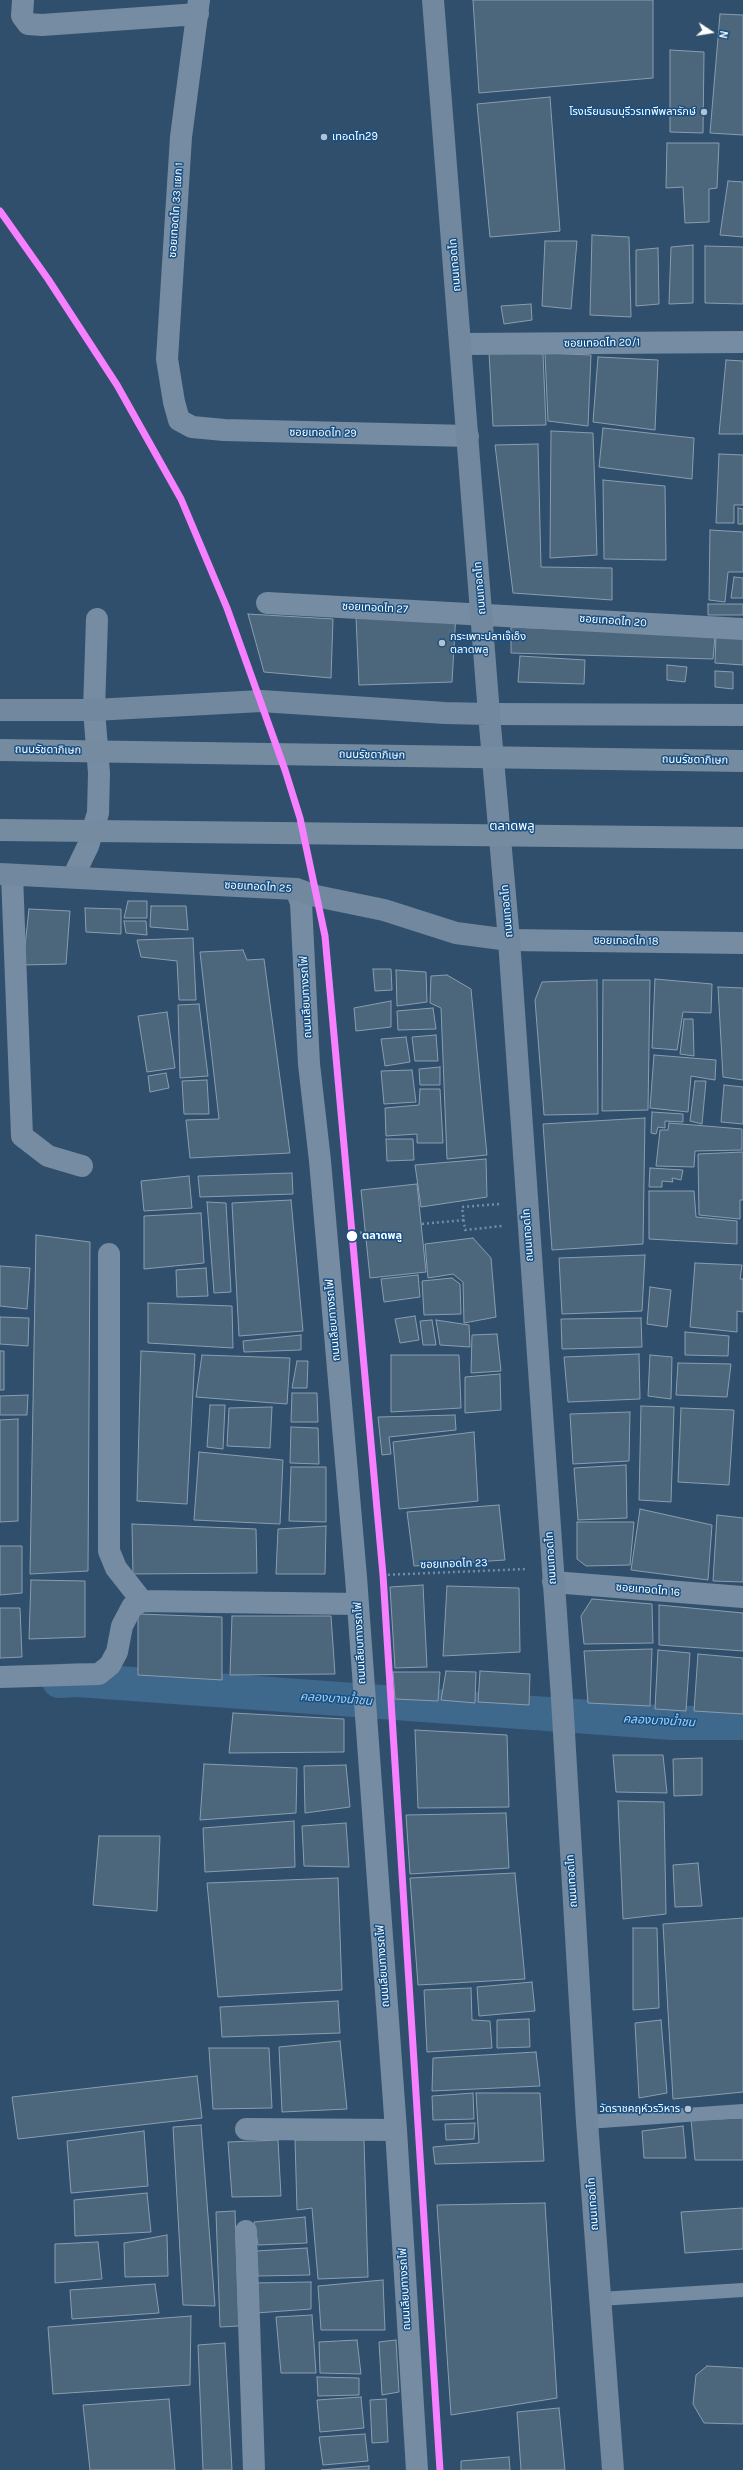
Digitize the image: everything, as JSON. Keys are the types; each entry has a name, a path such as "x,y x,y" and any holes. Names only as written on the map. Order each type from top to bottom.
{"main road":[{"name":"ถนนเทอดไท","path":"433,0 462,344 483,614 489,714 509,940 562,1700 562,1733 587,2122 613,2470"},
{"path":"0,710 94,710 262,701 445,714 489,714"},
{"name":"ถนนรัชดาภิเษก","path":"0,750 743,761"},
{"path":"0,830 743,838"},
{"name":"ซอยเทอดไท 25","path":"6,874 296,889 316,896 384,910 456,932 509,940"}],"street":[{"path":"23,8 28,24 42,25 199,7"},
{"name":"ซอยเทอดไท 33 แยก 1","path":"179,420 174,402 168,359 181,137 199,7"},
{"name":"ซอยเทอดไท 20/1","path":"462,344 743,342"},
{"name":"ซอยเทอดไท 29","path":"179,420 192,427 224,430 468,436"},
{"name":"ซอยเทอดไท 27","path":"267,603 483,614"},
{"name":"ซอยเทอดไท 20","path":"483,614 743,629"},
{"path":"73,877 88,846 98,813 99,773 94,710 97,619"},
{"path":"489,714 743,715"},
{"path":"6,874 22,1136 48,1156 82,1166"},
{"name":"ถนนเลียบทางรถไฟ","path":"296,889 301,903 309,1064 320,1161 356,1577 364,1719 396,2130 416,2470"},
{"name":"ซอยเทอดไท 18","path":"509,940 743,943"},
{"path":"109,1254 109,1551 116,1568 142,1600"},
{"name":"ซอยเทอดไท 16","path":"553,1575 743,1597"},
{"path":"0,1677 99,1674 110,1665 117,1652 122,1626 132,1607 142,1600 357,1604"},
{"path":"246,2129 396,2130"},
{"path":"246,2232 254,2470"}],"lane":[{"path":"587,2122 743,2111"},
{"path":"600,2299 743,2290"}],"path":[{"path":"501,1203 462,1207 465,1230 504,1226"},
{"path":"422,1224 464,1220"},
{"path":"360,1232 365,1232"},
{"name":"ซอยเทอดไท 23","path":"356,1577 553,1575"}],"building":[{"path":"473,0 653,0 653,78 479,93"},
{"path":"720,14 743,15 743,135 710,133"},
{"path":"670,50 704,52 703,133 670,132"},
{"path":"550,97 560,231 490,237 477,104"},
{"path":"667,143 719,143 717,188 709,189 709,222 685,223 683,187 666,188"},
{"path":"728,181 743,182 743,237 720,235"},
{"path":"592,235 629,237 631,317 590,315"},
{"path":"545,241 577,241 571,309 542,306"},
{"path":"693,245 693,303 669,304 671,247"},
{"path":"705,246 743,247 743,304 705,303"},
{"path":"658,248 659,304 636,306 636,250"},
{"path":"531,304 532,320 504,324 501,306"},
{"path":"489,352 543,354 546,425 493,426"},
{"path":"545,353 591,355 588,426 548,421"},
{"path":"598,357 658,360 655,430 593,422"},
{"path":"726,360 743,361 743,434 719,434"},
{"path":"603,428 694,438 692,479 599,467"},
{"path":"551,431 593,433 597,555 550,558"},
{"path":"538,444 541,567 612,568 612,600 513,593 495,445"},
{"path":"719,454 743,455 743,505 734,505 734,523 716,523"},
{"path":"603,480 665,486 666,560 604,559"},
{"path":"738,508 743,509 743,524 738,524"},
{"path":"710,530 743,532 743,572 728,572 725,602 709,600"},
{"path":"734,577 743,578 743,598 731,598"},
{"path":"708,604 743,604 743,615 708,615"},
{"path":"456,613 452,682 359,685 356,617"},
{"path":"248,614 333,619 331,678 264,672"},
{"path":"511,627 715,636 713,659 511,653"},
{"path":"716,636 743,637 743,665 715,663"},
{"path":"520,656 585,660 584,684 518,682"},
{"path":"667,665 687,667 685,682 667,680"},
{"path":"715,671 733,672 733,689 715,687"},
{"path":"128,901 147,901 147,918 124,918"},
{"path":"151,906 186,906 188,930 150,927"},
{"path":"85,908 121,909 121,934 86,932"},
{"path":"29,909 70,911 66,964 23,965"},
{"path":"124,921 146,921 147,935 126,933"},
{"path":"193,938 196,1000 179,1000 177,961 141,957 137,940"},
{"path":"243,950 247,960 264,959 290,1153 190,1158 186,1120 219,1119 200,952"},
{"path":"373,969 391,969 392,990 375,991"},
{"path":"396,970 426,972 427,1002 397,1006"},
{"path":"447,975 471,989 487,1155 447,1159 441,1008 430,1003 431,976"},
{"path":"655,979 712,984 711,1013 683,1012 677,1050 652,1048"},
{"path":"597,980 598,1114 544,1115 535,1000 542,982"},
{"path":"603,980 650,980 648,1110 602,1111"},
{"path":"718,987 743,988 743,1080 723,1077"},
{"path":"391,1001 391,1027 356,1031 354,1008"},
{"path":"199,1004 208,1076 180,1078 178,1005"},
{"path":"433,1008 436,1029 398,1030 397,1011"},
{"path":"167,1012 175,1068 147,1072 138,1016"},
{"path":"684,1019 693,1019 694,1056 680,1054"},
{"path":"436,1035 438,1061 415,1061 412,1037"},
{"path":"406,1037 410,1062 385,1066 381,1039"},
{"path":"654,1055 716,1060 715,1080 691,1076 688,1112 650,1108"},
{"path":"440,1067 440,1085 420,1085 419,1069"},
{"path":"412,1070 416,1102 384,1104 381,1071"},
{"path":"166,1073 169,1088 150,1092 148,1076"},
{"path":"207,1080 209,1114 184,1114 182,1081"},
{"path":"695,1081 706,1081 702,1124 690,1121"},
{"path":"724,1085 743,1087 743,1124 721,1122"},
{"path":"420,1089 440,1089 443,1143 417,1143 417,1134 386,1136 385,1108 419,1105"},
{"path":"652,1112 683,1114 683,1122 665,1121 665,1128 658,1127 656,1134 651,1133"},
{"path":"645,1118 643,1244 552,1250 543,1124"},
{"path":"669,1123 742,1129 742,1150 695,1151 694,1167 656,1166 660,1130 668,1130"},
{"path":"386,1139 413,1139 414,1160 387,1161"},
{"path":"743,1152 743,1200 740,1200 740,1219 699,1215 698,1154"},
{"path":"486,1159 487,1197 421,1207 415,1165"},
{"path":"650,1168 683,1170 681,1180 672,1178 673,1182 662,1181 662,1187 649,1187"},
{"path":"292,1173 293,1194 200,1197 198,1176"},
{"path":"189,1176 192,1208 144,1211 141,1181"},
{"path":"417,1184 426,1272 370,1278 361,1190"},
{"path":"649,1191 694,1191 696,1217 737,1221 737,1244 649,1239"},
{"path":"291,1200 303,1331 239,1336 232,1203"},
{"path":"207,1202 226,1203 231,1292 214,1293"},
{"path":"201,1213 204,1263 144,1269 144,1216"},
{"path":"36,1235 90,1242 88,1571 30,1574"},
{"path":"473,1238 491,1258 496,1317 464,1323 463,1282 453,1274 428,1278 425,1244"},
{"path":"645,1255 642,1311 562,1314 559,1258"},
{"path":"695,1263 742,1265 740,1279 743,1279 743,1312 737,1311 737,1332 690,1327"},
{"path":"0,1266 30,1268 27,1309 0,1306"},
{"path":"206,1268 208,1296 177,1297 176,1270"},
{"path":"418,1275 420,1297 384,1302 381,1279"},
{"path":"452,1278 460,1284 461,1314 424,1315 422,1281"},
{"path":"650,1287 671,1290 667,1327 647,1324"},
{"path":"148,1303 232,1306 233,1348 148,1343"},
{"path":"415,1316 419,1340 400,1343 395,1319"},
{"path":"0,1317 29,1318 28,1346 0,1344"},
{"path":"641,1318 642,1347 562,1349 561,1319"},
{"path":"432,1320 436,1345 423,1345 420,1321"},
{"path":"436,1320 469,1325 470,1347 440,1345"},
{"path":"685,1332 729,1336 728,1356 685,1355"},
{"path":"497,1334 501,1371 471,1373 472,1335"},
{"path":"301,1335 301,1350 244,1352 243,1341"},
{"path":"0,1351 4,1351 4,1390 0,1390"},
{"path":"141,1351 195,1354 187,1504 137,1501"},
{"path":"639,1354 640,1399 568,1402 564,1357"},
{"path":"202,1355 290,1358 287,1404 196,1397"},
{"path":"391,1355 459,1355 461,1408 391,1412"},
{"path":"650,1355 672,1357 671,1399 648,1396"},
{"path":"297,1361 308,1361 307,1388 292,1388"},
{"path":"678,1363 731,1364 727,1397 676,1395"},
{"path":"500,1374 501,1410 465,1413 465,1377"},
{"path":"292,1393 317,1393 318,1422 291,1422"},
{"path":"28,1395 27,1415 0,1415 0,1396"},
{"path":"210,1405 225,1405 223,1449 207,1447"},
{"path":"641,1406 674,1407 671,1502 639,1500"},
{"path":"272,1407 270,1448 227,1446 229,1408"},
{"path":"681,1408 734,1410 729,1485 678,1482"},
{"path":"630,1412 629,1461 573,1464 570,1414"},
{"path":"455,1415 456,1430 389,1437 391,1454 382,1455 378,1417"},
{"path":"18,1419 18,1521 0,1522 0,1420"},
{"path":"291,1427 318,1428 319,1464 290,1463"},
{"path":"474,1432 478,1501 399,1509 393,1442"},
{"path":"199,1452 283,1460 280,1524 194,1520"},
{"path":"626,1465 627,1518 578,1520 574,1468"},
{"path":"291,1467 326,1467 326,1522 289,1521"},
{"path":"499,1505 505,1560 414,1566 407,1512"},
{"path":"640,1509 712,1525 708,1580 631,1570"},
{"path":"717,1515 743,1518 743,1582 713,1581"},
{"path":"577,1522 634,1522 630,1565 586,1566 577,1559"},
{"path":"132,1524 256,1529 257,1573 133,1574"},
{"path":"326,1526 325,1574 276,1574 278,1529"},
{"path":"0,1546 22,1546 22,1593 0,1595"},
{"path":"31,1580 85,1581 85,1637 29,1639"},
{"path":"423,1585 427,1667 395,1668 390,1587"},
{"path":"447,1586 519,1588 520,1652 443,1656"},
{"path":"592,1599 652,1604 653,1643 584,1644 581,1616"},
{"path":"659,1605 743,1613 743,1651 659,1645"},
{"path":"0,1608 20,1608 22,1657 0,1658"},
{"path":"138,1614 222,1617 222,1680 138,1675"},
{"path":"232,1616 331,1616 335,1674 230,1675"},
{"path":"652,1649 650,1706 588,1703 584,1651"},
{"path":"658,1650 690,1653 686,1711 655,1709"},
{"path":"698,1654 743,1658 743,1714 694,1711"},
{"path":"446,1671 476,1672 475,1703 441,1700"},
{"path":"480,1671 530,1674 529,1705 478,1702"},
{"path":"393,1672 440,1672 438,1701 395,1699"},
{"path":"233,1713 344,1719 344,1752 229,1753"},
{"path":"415,1730 507,1735 509,1807 418,1808"},
{"path":"613,1755 663,1755 667,1793 616,1792"},
{"path":"702,1758 702,1795 674,1796 673,1759"},
{"path":"204,1764 297,1768 296,1813 200,1820"},
{"path":"346,1765 350,1807 305,1813 304,1766"},
{"path":"618,1801 664,1802 666,1914 623,1919"},
{"path":"506,1813 509,1868 410,1874 406,1815"},
{"path":"294,1821 295,1867 205,1872 203,1828"},
{"path":"346,1823 349,1867 304,1866 302,1826"},
{"path":"99,1836 160,1836 157,1911 93,1905"},
{"path":"698,1863 702,1906 675,1907 673,1865"},
{"path":"515,1873 525,1979 418,1985 410,1878"},
{"path":"338,1878 342,1990 218,1997 207,1883"},
{"path":"743,1918 743,2092 673,2099 663,1924"},
{"path":"633,1928 657,1928 659,2008 633,2010"},
{"path":"532,1982 535,2011 479,2016 477,1987"},
{"path":"471,1988 472,2020 490,2021 492,2048 427,2052 424,1990"},
{"path":"338,2001 340,2033 222,2037 220,2007"},
{"path":"529,2019 530,2047 497,2048 497,2020"},
{"path":"661,2020 667,2093 639,2098 635,2023"},
{"path":"340,2041 347,2109 282,2112 279,2047"},
{"path":"209,2048 269,2048 272,2108 213,2109"},
{"path":"536,2052 540,2086 432,2091 433,2058"},
{"path":"197,2076 202,2118 18,2139 12,2097"},
{"path":"473,2093 474,2119 433,2120 432,2096"},
{"path":"476,2093 540,2093 544,2161 435,2164 433,2147 479,2143"},
{"path":"743,2118 743,2160 695,2160 691,2120"},
{"path":"475,2123 474,2139 446,2140 445,2124"},
{"path":"201,2125 215,2306 183,2305 173,2127"},
{"path":"683,2126 686,2158 644,2158 642,2131"},
{"path":"144,2131 148,2186 71,2193 67,2141"},
{"path":"278,2140 281,2196 232,2197 228,2142"},
{"path":"295,2140 364,2140 368,2277 318,2279 312,2208 297,2210"},
{"path":"147,2193 151,2232 75,2236 74,2200"},
{"path":"545,2203 557,2398 451,2415 437,2205"},
{"path":"743,2208 743,2249 685,2253 681,2212"},
{"path":"235,2211 239,2326 220,2327 216,2212"},
{"path":"305,2217 307,2243 258,2245 254,2222"},
{"path":"167,2235 168,2276 125,2277 124,2243"},
{"path":"98,2242 102,2279 55,2283 55,2244"},
{"path":"307,2248 310,2275 258,2276 256,2251"},
{"path":"383,2280 385,2330 321,2330 318,2286"},
{"path":"311,2282 311,2309 256,2313 253,2283"},
{"path":"155,2284 159,2313 72,2319 70,2290"},
{"path":"312,2315 316,2373 281,2373 276,2317"},
{"path":"191,2316 190,2385 53,2394 48,2327"},
{"path":"357,2340 361,2374 320,2373 319,2342"},
{"path":"396,2340 399,2392 382,2395 379,2342"},
{"path":"225,2343 232,2470 203,2470 198,2345"},
{"path":"707,2366 743,2368 743,2424 704,2423 693,2404 696,2375"},
{"path":"317,2377 359,2378 359,2395 318,2396"},
{"path":"361,2397 364,2428 320,2432 317,2400"},
{"path":"169,2399 175,2470 90,2470 83,2405"},
{"path":"386,2399 388,2442 372,2443 370,2400"},
{"path":"559,2408 565,2470 521,2470 517,2412"},
{"path":"365,2434 368,2461 323,2465 319,2437"},
{"path":"509,2457 510,2470 461,2470 461,2461"},
{"path":"369,2466 369,2470 321,2470"}],"waterway":[{"name":"คลองบางน้ำชน","path":"59,1681 77,1680 672,1723 743,1723"}],"transit line":[{"path":"0,211 48,279 117,385 181,499 227,608 285,770 300,818 325,936 383,1575 440,2470"}],"place":[{"name":"โรงเรียนธนบุรีวรเทพีพลารักษ์","path":"704,112"},
{"name":"เทอดไท29","path":"324,137"},
{"name":"กระเพาะปลาเจ๊เอ็ง ตลาดพลู","path":"442,643"},
{"name":"ตลาดพลู","path":"352,1236"},
{"name":"วัดราชคฤห์วรวิหาร","path":"688,2109"}],"district":[{"name":"ตลาดพลู","path":"512,826"}]}
